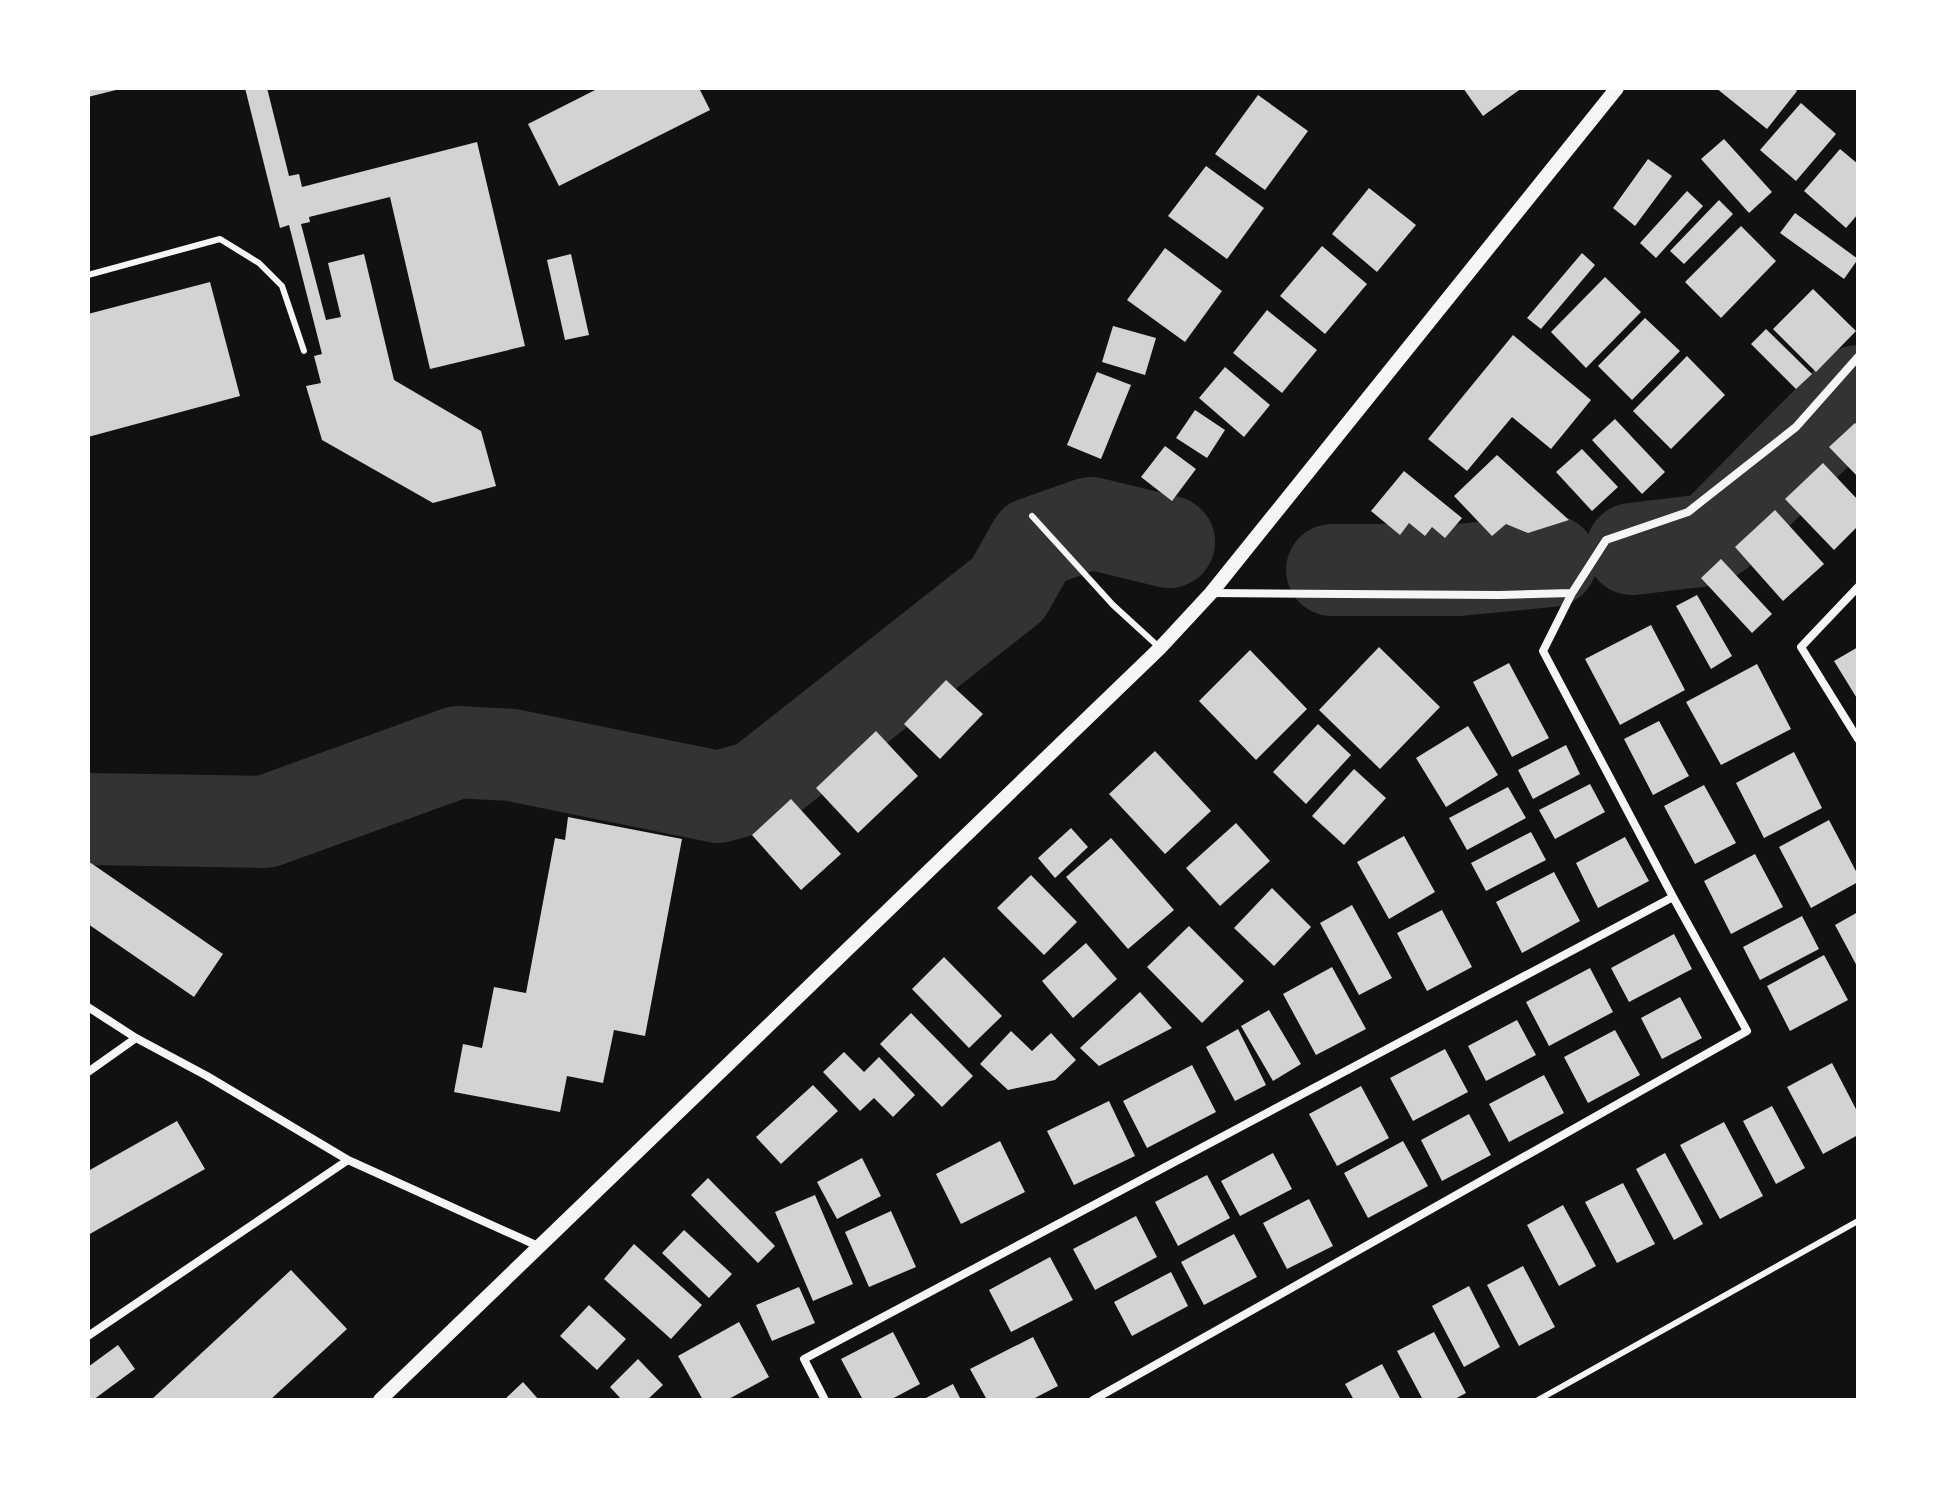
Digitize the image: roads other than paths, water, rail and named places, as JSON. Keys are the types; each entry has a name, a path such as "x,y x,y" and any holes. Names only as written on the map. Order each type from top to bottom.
{"street":[{"path":"380,1400 1160,648 1211,593 1617,88"},
{"path":"1093,1400 1747,1031 1543,651 1572,593 1606,540 1688,512 1796,427 1858,357"},
{"path":"1858,587 1801,647 1858,739"},
{"path":"1211,593 1572,593"},
{"path":"825,1400 804,1359 1673,897"},
{"path":"88,1007 348,1160 538,1246"},
{"path":"88,1072 136,1038"},
{"path":"88,1336 348,1160"}],"lane":[{"path":"88,275 220,239 259,263 282,286 304,351"},
{"path":"1032,516 1073,562 1160,648"},
{"path":"1538,1400 1858,1221"}],"waterway":[{"path":"1632,549 1707,540 1719,532 1858,391"},
{"path":"88,819 265,822 458,752 512,755 718,797 758,786 1008,589 1034,543 1091,523 1169,542"},
{"path":"1332,570 1458,570 1551,561"}]}
